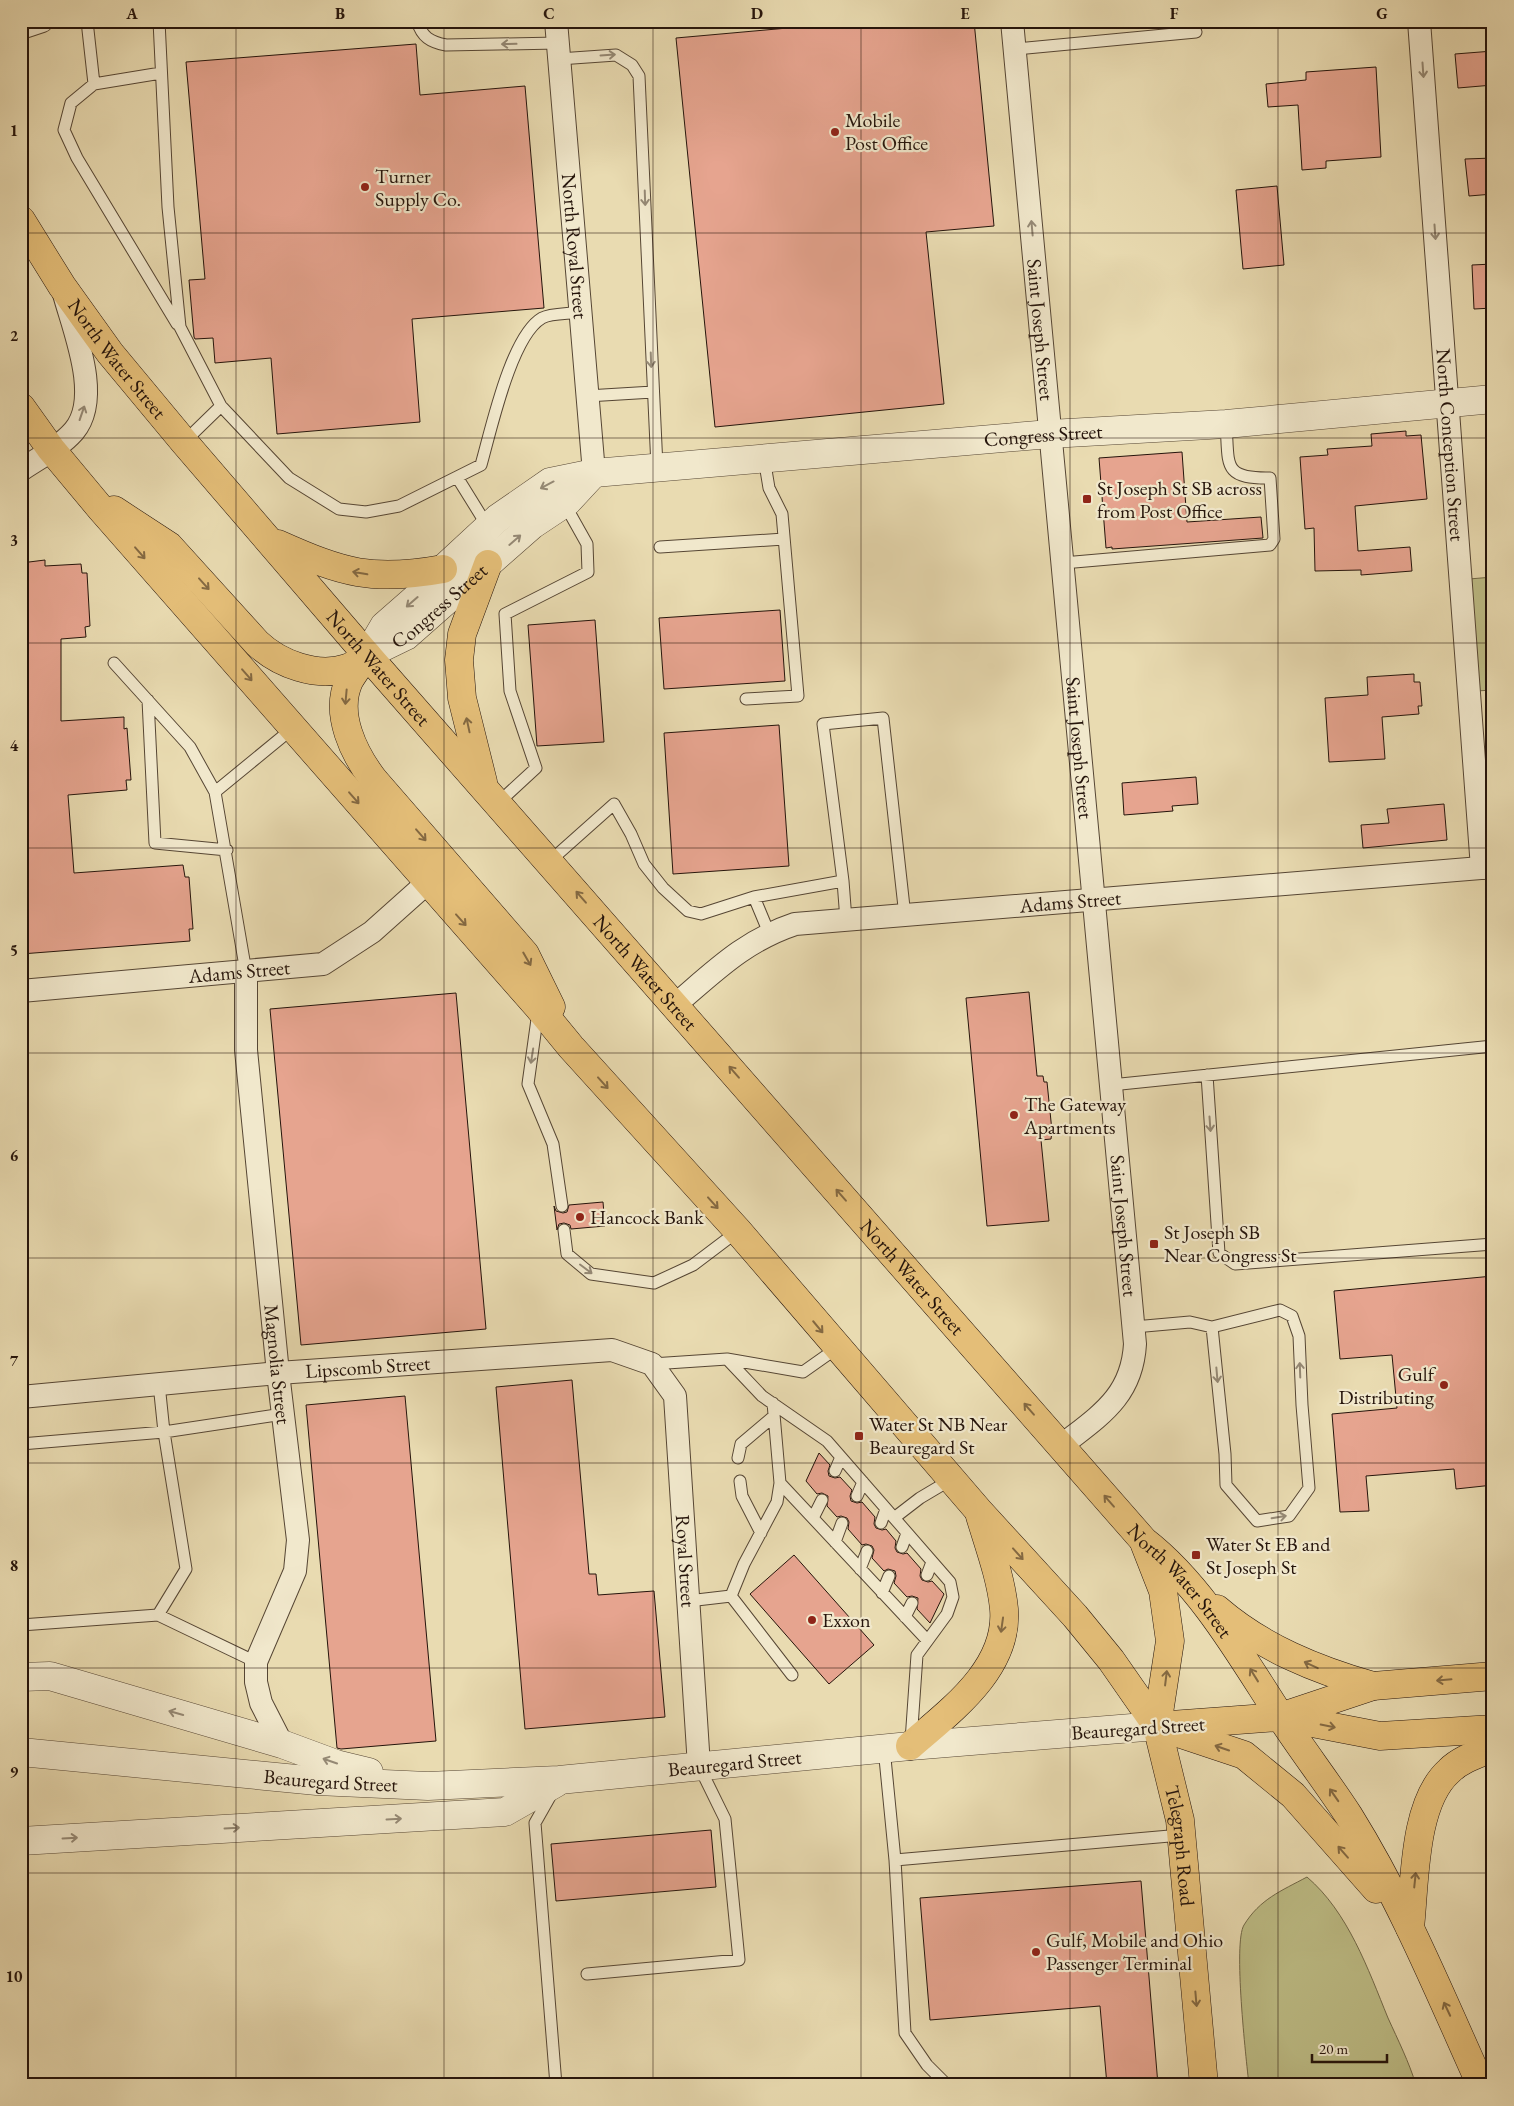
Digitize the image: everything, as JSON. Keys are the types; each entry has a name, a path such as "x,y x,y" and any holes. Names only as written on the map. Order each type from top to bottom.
{"main road":[{"name":"North Water Street","path":"21,220 62,286 110,353 184,442 367,655 550,861 1061,1446 1144,1540 1164,1556 1190,1587 1251,1670 1280,1717 1349,1817 1410,1928"},
{"path":"21,407 51,449 84,489 539,1008 571,1047 738,1231 836,1348 978,1510 1075,1616 1110,1660 1157,1726 1244,1755 1293,1795 1410,1928 1482,2085"},
{"path":"84,489 169,546 257,643 274,656 308,669 331,671 348,668 367,655"},
{"path":"270,540 326,566 365,575 408,575 443,568"},
{"path":"488,564 462,634 459,660 460,685 468,729 491,796"},
{"path":"367,655 350,680 345,697 347,725 358,758 374,780 525,954 571,1047"},
{"path":"897,1747 956,1706 988,1670 1002,1632 1004,1611 1001,1589 978,1510"},
{"path":"1144,1540 1163,1591 1170,1641 1157,1726"},
{"path":"1190,1587 1232,1622 1277,1649 1324,1672 1373,1686"},
{"name":"Beauregard Street","path":"1157,1726 1280,1717 1373,1686 1493,1676"},
{"name":"Beauregard Street","path":"1280,1717 1380,1736 1493,1729"},
{"name":"Telegraph Road","path":"1157,1726 1182,1835 1204,2085"},
{"path":"1410,1928 1419,1836 1431,1796 1448,1771 1466,1759 1493,1748"}],"street":[{"path":"21,28 42,21"},
{"name":"North Royal Street","path":"556,21 594,472"},
{"name":"Saint Joseph Street","path":"1012,21 1134,1327 1134,1363 1129,1378 1120,1394 1102,1413 1061,1446"},
{"name":"North Conception Street","path":"1419,21 1447,403 1487,867"},
{"path":"21,470 75,429 83,413 86,392 84,366 62,286"},
{"name":"Congress Street","path":"367,655 384,626 432,584 443,568 488,527 550,482 594,472 1050,434 1226,424 1493,399"},
{"name":"Congress Street","path":"367,655 406,636 532,525 564,503 594,472"},
{"name":"Adams Street","path":"675,1005 724,962 769,933 795,924 1094,901 1487,867"},
{"name":"Adams Street","path":"21,991 323,964 372,932 428,882"},
{"name":"Magnolia Street","path":"246,972 246,1050 278,1374 298,1540 298,1553 290,1586 256,1662 256,1682 261,1702 282,1744"},
{"name":"Lipscomb Street","path":"21,1397 278,1374 612,1350 652,1364"},
{"name":"Royal Street","path":"652,1364 675,1396 699,1766"},
{"path":"21,1677 50,1676 282,1744 336,1764 428,1786"},
{"name":"Beauregard Street","path":"21,1752 317,1781 428,1786 560,1780 897,1747 1157,1726"},
{"path":"21,1840 505,1812 560,1780"}],"lane":[{"path":"87,21 94,84"},
{"path":"158,21 168,207 180,327"},
{"path":"417,21 421,32 432,42 446,45 616,54 632,65 639,76 656,467"},
{"path":"1016,49 1196,32"},
{"path":"161,73 94,84 71,103 64,130 77,158 180,327 221,406 289,478 340,509 366,512 399,506 481,465 514,356 528,332 543,318 580,312"},
{"path":"587,396 653,392"},
{"path":"184,442 221,406"},
{"path":"1063,563 1270,545 1274,539 1270,478 1248,479 1238,476 1229,465 1226,424"},
{"path":"746,700 798,696 782,514 769,488 764,458"},
{"path":"457,477 488,527"},
{"path":"491,796 536,768 510,691 505,614 588,572 587,544 564,503"},
{"path":"660,547 784,539"},
{"path":"114,663 190,748 216,792 246,972"},
{"path":"148,700 155,843 227,850"},
{"path":"846,920 824,724 883,718 905,916"},
{"path":"216,792 294,728"},
{"path":"550,861 614,804 631,834 644,864 663,888 688,911 701,914 754,897 843,881"},
{"path":"754,897 769,933"},
{"path":"539,1008 528,1084 553,1144 562,1206"},
{"path":"1111,1085 1493,1046"},
{"path":"1207,1075 1219,1253 1235,1264 1493,1244"},
{"path":"564,1230 567,1254 592,1274 654,1283 693,1265 738,1231"},
{"path":"1134,1327 1190,1322 1212,1327 1280,1310 1292,1316 1298,1336 1310,1488 1289,1516 1257,1521 1226,1486 1225,1454 1212,1327"},
{"path":"652,1364 727,1360 803,1372 836,1348"},
{"path":"727,1360 772,1403 827,1441 950,1582 953,1596 947,1614 917,1655 897,1747 895,1860 904,2033 927,2065 947,2085"},
{"path":"158,1615 186,1569 164,1432 159,1384"},
{"path":"731,1596 777,1502 780,1483 772,1403"},
{"path":"21,1444 164,1432 283,1414"},
{"path":"738,1458 741,1444 774,1416"},
{"path":"835,1471 841,1457"},
{"path":"894,1518 920,1498 952,1479"},
{"path":"740,1481 742,1496 761,1533"},
{"path":"857,1496 863,1482"},
{"path":"780,1483 927,1640"},
{"path":"813,1518 822,1500"},
{"path":"881,1523 886,1509"},
{"path":"834,1542 842,1523"},
{"path":"902,1547 907,1532"},
{"path":"860,1569 867,1551"},
{"path":"927,1575 932,1562"},
{"path":"882,1593 889,1576"},
{"path":"688,1601 731,1596"},
{"path":"731,1596 792,1675"},
{"path":"905,1617 912,1603"},
{"path":"21,1625 158,1615 256,1662"},
{"path":"587,1974 739,1960 725,1818 699,1766"},
{"path":"556,2085 535,1823 560,1780"},
{"path":"895,1860 1182,1835"}],"green space":[{"path":"1493,577 1493,690 1476,691 1469,579"},
{"path":"1307,1877 1334,1907 1355,1942 1407,2059 1416,2085 1249,2085 1240,1976 1241,1936 1244,1925 1264,1902"}],"building":[{"name":"Mobile Post Office","path":"798,21 974,21 994,226 926,232 944,404 715,427 676,38 799,27"},
{"name":"Turner Supply Co.","path":"416,44 420,95 525,86 544,308 412,319 420,422 277,434 271,358 215,363 213,338 195,339 194,337 189,280 205,279 186,62"},
{"path":"1493,51 1493,85 1458,88 1455,54"},
{"path":"1376,67 1381,157 1326,161 1326,168 1302,170 1298,105 1268,107 1266,84 1306,80 1306,72"},
{"path":"1493,158 1493,194 1469,196 1465,159"},
{"path":"1277,186 1284,265 1243,269 1236,190"},
{"path":"1493,264 1493,308 1474,309 1472,265"},
{"path":"1406,431 1406,436 1421,435 1427,499 1355,506 1358,551 1410,547 1412,571 1361,575 1361,570 1315,571 1314,528 1305,529 1300,457 1328,455 1327,449 1372,446 1371,434"},
{"path":"1182,452 1187,522 1261,517 1263,538 1106,548 1099,458"},
{"path":"45,560 45,566 81,564 82,573 87,573 90,626 85,627 86,637 61,639 61,721 124,717 124,729 127,728 131,780 126,780 127,790 68,795 74,873 183,865 185,877 189,877 193,929 189,929 190,941 21,954 21,563"},
{"path":"780,610 785,681 664,689 659,618"},
{"path":"595,620 604,742 537,746 528,625"},
{"path":"1414,674 1414,682 1420,682 1422,706 1418,706 1419,714 1382,717 1385,759 1329,762 1325,698 1368,695 1367,677"},
{"path":"779,725 789,866 673,874 664,733"},
{"path":"1196,777 1198,804 1172,806 1173,811 1124,815 1122,783"},
{"path":"1444,804 1447,840 1363,848 1361,825 1389,823 1387,809"},
{"name":"The Gateway Apartments","path":"1029,992 1037,1076 1043,1076 1044,1082 1047,1082 1052,1131 1051,1139 1041,1140 1049,1221 987,1226 966,998"},
{"path":"456,993 486,1329 301,1345 270,1009"},
{"name":"Hancock Bank","path":"603,1202 605,1226 571,1229 570,1225 564,1223 559,1224 557,1230 554,1206 556,1211 563,1213 567,1212 569,1205"},
{"name":"Gulf Distributing","path":"1493,1276 1493,1485 1456,1489 1454,1469 1366,1476 1369,1511 1340,1512 1332,1414 1397,1408 1392,1355 1340,1359 1334,1291"},
{"path":"572,1380 589,1574 596,1574 598,1595 654,1591 665,1717 525,1729 496,1387"},
{"path":"405,1396 436,1741 341,1749 337,1748 306,1405"},
{"name":"Exxon","path":"819,1453 830,1465 829,1476 840,1477 852,1490 851,1501 862,1502 875,1517 874,1524 876,1528 886,1529 896,1541 895,1548 897,1552 907,1553 921,1569 920,1576 922,1580 932,1581 944,1594 930,1623 917,1609 918,1598 907,1597 894,1583 895,1571 888,1569 884,1571 872,1558 874,1550 872,1546 862,1545 848,1529 849,1522 847,1518 837,1517 827,1506 828,1496 822,1493 817,1494 806,1481"},
{"name":"Exxon","path":"794,1555 874,1645 829,1684 750,1594"},
{"path":"711,1830 716,1887 556,1901 551,1844"},
{"name":"Gulf, Mobile and Ohio Passenger Terminal","path":"1141,1881 1158,2085 1107,2085 1100,2006 930,2020 920,1898"}],"place":[{"name":"Mobile Post Office","path":"835,132"},
{"name":"Turner Supply Co.","path":"365,187"},
{"name":"St Joseph St SB across from Post Office","path":"1087,499"},
{"name":"The Gateway Apartments","path":"1014,1115"},
{"name":"Hancock Bank","path":"580,1217"},
{"name":"St Joseph SB Near Congress St","path":"1154,1244"},
{"name":"Gulf Distributing","path":"1444,1385"},
{"name":"Water St NB Near Beauregard St","path":"859,1436"},
{"name":"Water St EB and St Joseph St","path":"1196,1555"},
{"name":"Exxon","path":"812,1620"},
{"name":"Gulf, Mobile and Ohio Passenger Terminal","path":"1036,1952"}]}
